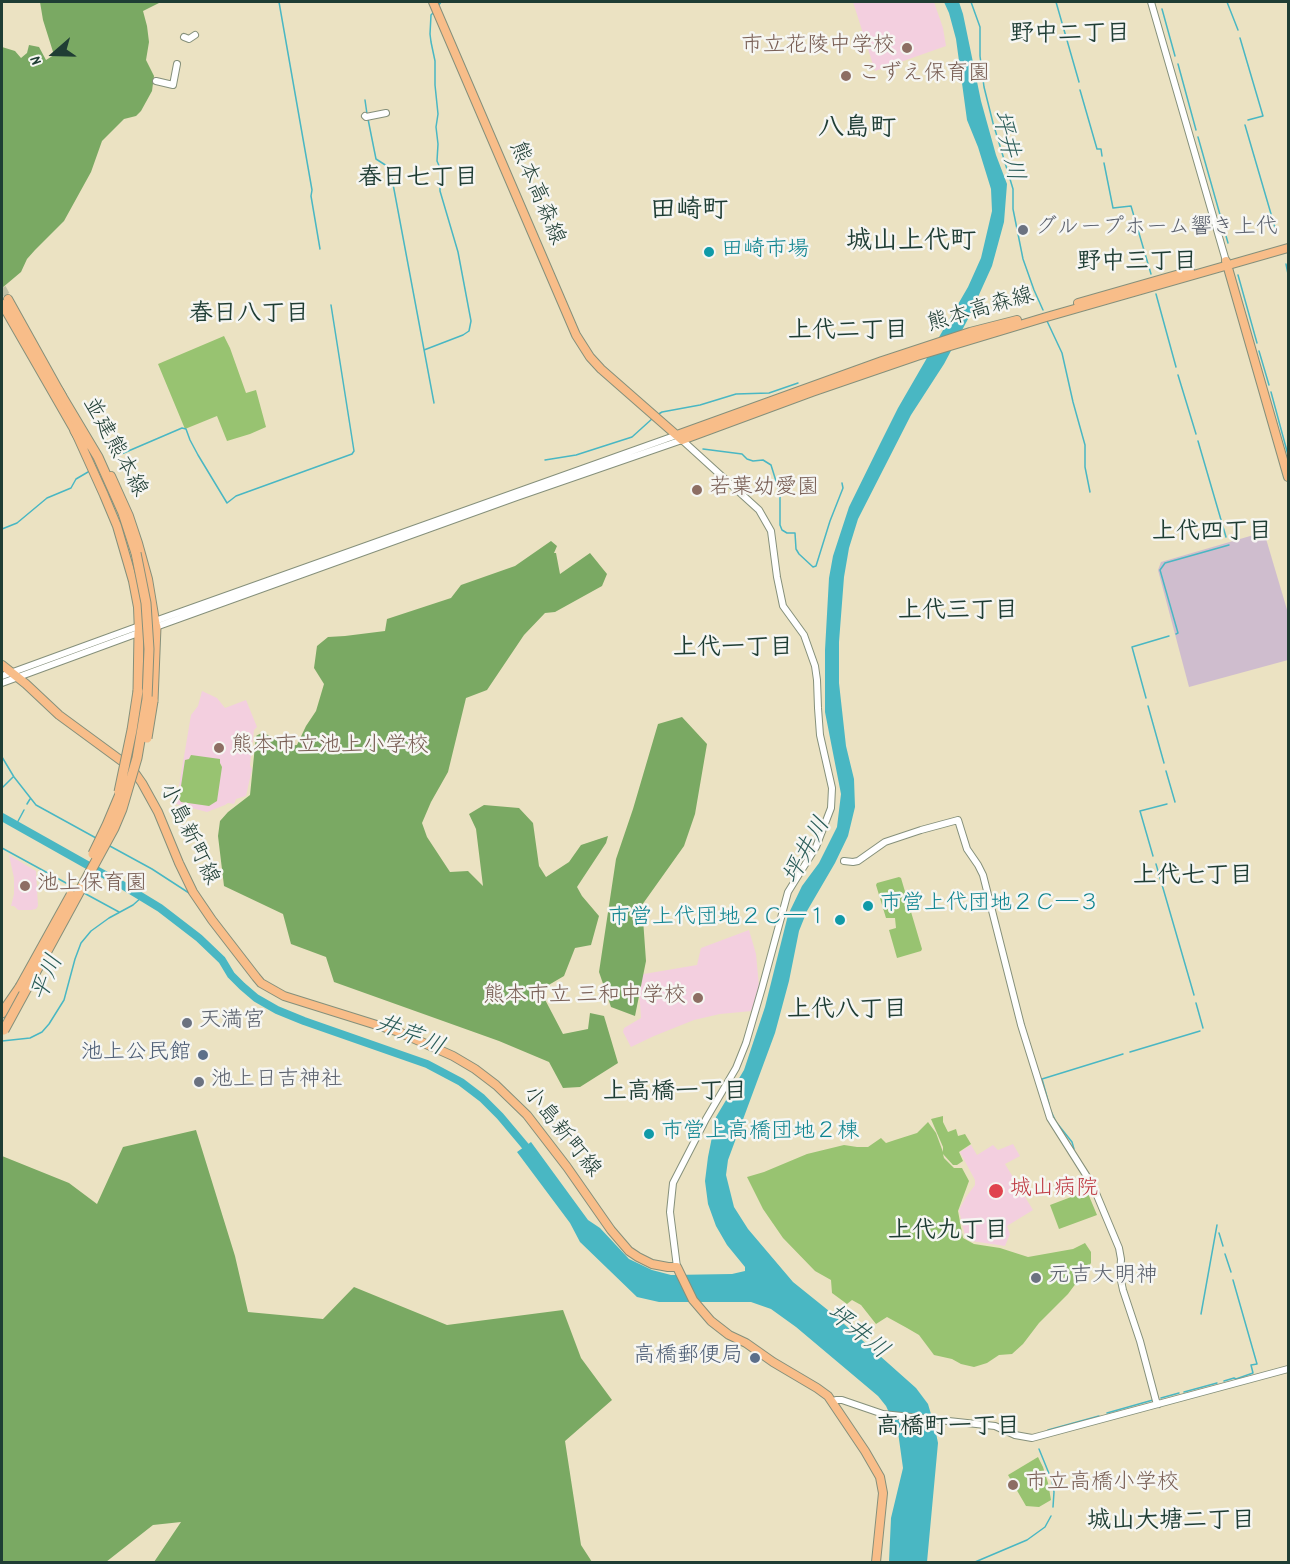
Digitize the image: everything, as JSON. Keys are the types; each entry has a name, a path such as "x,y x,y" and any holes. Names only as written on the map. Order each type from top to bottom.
{"highway":[{"path":"3,1033 114,828 136,738 144,680 143,619 134,554 123,513 98,457 58,390"},
{"path":"75,431 111,497 134,554"},
{"path":"2,1013 20,987 140,766 146,746 153,702 156,624"},
{"path":"119,808 138,691 139,630"}],"main road":[{"name":"熊本高森線","path":"434,2 576,335 601,369 679,438"},
{"path":"1227,263 1288,243"},
{"path":"1227,263 1288,248"},
{"name":"熊本高森線","path":"679,438 970,332 1227,263"},
{"name":"熊本高森線","path":"679,438 917,356 1227,263"},
{"path":"1227,263 1288,477"},
{"name":"並建熊本線","path":"5,302 58,390 97,448 129,516 148,579 156,624"},
{"name":"並建熊本線","path":"5,302 75,431 104,495 126,554 138,607 139,630"},
{"name":"小島新町線","path":"2,665 59,715 135,773 158,812 179,863 198,900 261,983 295,1000 399,1032 453,1056 475,1069 496,1085 527,1115 622,1245 652,1264 678,1270"},
{"path":"678,1270 696,1304 711,1321 729,1335 743,1341 817,1388 833,1401 876,1469 883,1487 876,1563"}],"street":[{"path":"1151,2 1227,263"},
{"path":"184,37 189,39 195,35"},
{"path":"156,81 173,85 177,64"},
{"path":"365,116 386,114"},
{"path":"2,683 14,675 174,617 679,438 759,510 771,531 783,606 804,634 815,666 818,680 820,735 832,788 831,808 816,847 788,892 760,997 736,1068 672,1183 670,1212 678,1270"},
{"path":"2,676 14,675"},
{"path":"844,861 858,861 885,842 958,820 965,843 983,875 1021,1025 1050,1118 1093,1186 1119,1248 1123,1290 1156,1401 1159,1404"},
{"path":"833,1401 842,1400 874,1412 995,1426 1015,1435 1032,1438 1288,1369"}],"shaded area":[{"path":"853,2 934,2 943,28 946,46 875,71"},
{"path":"1264,532 1288,613 1288,660 1189,687 1158,570 1161,562"},
{"name":"熊本市立池上小学校","path":"202,691 217,698 225,708 246,700 257,727 254,730 250,765 252,769 246,796 236,799 234,804 228,803 207,812 176,804 191,715 198,706"},
{"name":"池上保育園","path":"9,855 36,871 38,906 36,909 18,910 11,906 14,878"},
{"name":"熊本市立 三和中学校","path":"749,930 756,954 759,986 752,1011 720,1014 694,1020 631,1047 623,1032 624,1028 641,1018 638,975 697,965 701,948"},
{"name":"城山病院","path":"1013,1144 1020,1156 1005,1164 1033,1210 1007,1226 1010,1234 1005,1246 971,1241 965,1236 959,1210 975,1185 975,1180 960,1152 971,1145 977,1155 993,1145 998,1150"}],"green space":[{"path":"40,2 161,2 143,11 149,42 146,60 154,76 152,91 141,111 136,116 124,119 102,141 91,172 64,221 27,259 21,272 2,288 2,47 15,51 21,58 27,53 29,45 39,47 46,60 54,55"},
{"path":"224,336 246,393 256,390 266,427 227,441 217,416 185,429 158,364"},
{"path":"551,541 557,546 554,553 556,553 560,574 590,553 607,574 602,586 555,612 545,613 524,635 487,690 466,698 448,772 422,823 427,837 450,872 468,871 483,886 476,829 469,814 484,805 519,808 533,823 539,866 546,877 569,862 581,845 608,836 606,843 577,887 599,916 591,945 575,948 564,976 540,990 563,1034 588,1029 590,1013 604,1016 618,1063 580,1087 563,1088 549,1062 499,1041 334,982 326,957 291,944 283,914 224,886 218,836 220,821 250,795 256,736 263,732 285,746 297,745 316,711 324,684 314,668 317,646 328,637 385,631 387,619 451,598 461,585 515,566"},
{"path":"682,717 707,744 695,814 684,846 642,905 646,961 635,1016 611,1007 599,972 616,859 658,724"},
{"path":"191,755 220,759 222,767 217,801 209,806 181,802 179,799 185,760"},
{"path":"899,877 922,949 897,958 889,930 896,928 895,918 886,918 876,885"},
{"path":"943,1116 948,1132 956,1129 958,1136 965,1134 971,1144 959,1152 963,1161 957,1165 953,1165 943,1154 954,1168 962,1168 969,1181 958,1211 963,1238 974,1244 1000,1248 1028,1257 1073,1249 1085,1243 1091,1252 1091,1263 1068,1294 1039,1323 1023,1344 1012,1354 999,1355 987,1363 974,1367 934,1355 919,1335 887,1317 876,1324 861,1305 852,1300 847,1304 832,1293 831,1280 815,1271 783,1238 763,1209 747,1177 807,1154 844,1145 868,1147 881,1138 886,1143 917,1133 928,1122 936,1133 943,1152 931,1119"},
{"path":"196,1130 235,1256 248,1312 323,1319 354,1287 447,1325 563,1310 581,1358 612,1400 565,1441 581,1545 592,1562 154,1562 181,1522 153,1525 106,1562 2,1562 2,1156 69,1183 97,1204 123,1147"},
{"path":"1087,1191 1097,1215 1059,1229 1050,1205"},
{"path":"1038,1457 1048,1483 1051,1500 1039,1507 1026,1506 1008,1475"}],"water":[{"path":"944,2 959,2 963,14 981,101 996,155 1007,184 1004,222 992,266 968,319 944,364 911,415 858,519 849,548 844,577 839,642 839,683 846,746 854,779 855,807 848,836 807,911 799,931 775,1033 728,1160 726,1175 734,1207 748,1229 793,1282 916,1388 928,1404 938,1443 927,1562 889,1562 891,1518 903,1468 898,1432 886,1406 878,1396 796,1327 771,1309 751,1302 659,1302 637,1297 580,1242 570,1223 517,1152 531,1142 588,1220 600,1228 629,1259 652,1270 671,1275 732,1274 745,1271 745,1267 727,1245 716,1226 708,1204 705,1181 716,1117 744,1070 765,1007 788,915 802,886 819,863 837,827 841,794 825,712 825,650 829,578 833,556 849,507 898,408 968,287 981,258 992,211 991,189 967,120 956,39"}],"waterway":[{"path":"279,2 320,249"},
{"path":"438,6 441,2"},
{"name":"坪井川","path":"971,2 980,27 980,56 984,87 1013,189 1013,209 1023,259 1043,310"},
{"path":"1056,2 1079,82"},
{"path":"1227,2 1238,30"},
{"path":"1162,9 1175,56"},
{"path":"424,350 463,335 469,331 471,321 458,252 440,191 440,168 437,161 438,114 435,61 430,34 433,13"},
{"path":"1240,38 1263,116 1248,120"},
{"path":"1178,64 1196,130"},
{"path":"1080,90 1097,149 1101,149 1102,156"},
{"path":"365,100 367,114"},
{"path":"368,119 376,159 390,168 434,403"},
{"path":"1245,125 1276,231"},
{"path":"1198,137 1228,243"},
{"path":"1104,163 1113,208 1131,206 1151,274"},
{"path":"1286,264 1288,274"},
{"path":"1238,275 1257,343"},
{"path":"1156,294 1176,367"},
{"path":"119,455 182,428 186,429 198,455 227,503 236,496 352,454 354,451 331,305"},
{"path":"1047,321 1062,353 1085,445 1085,467 1090,492"},
{"path":"1259,351 1269,385"},
{"path":"1178,375 1196,434"},
{"path":"657,415 736,394 769,393 798,383"},
{"path":"1271,392 1288,455"},
{"path":"545,460 576,455 632,437 653,418"},
{"path":"1198,441 1226,537"},
{"path":"703,449 742,454 747,459 763,460 771,465 780,494 782,530 795,533 796,549 813,567 816,566 843,488 842,483"},
{"path":"2,529 17,523 47,498 71,488 76,479 88,472"},
{"path":"1176,634 1178,633 1160,570 1165,563 1229,545"},
{"path":"1146,698 1132,647 1169,636"},
{"path":"1148,706 1164,763"},
{"path":"2,757 36,805 96,838"},
{"path":"1166,771 1175,802"},
{"path":"2,786 13,777"},
{"path":"27,804 30,799"},
{"path":"1153,856 1140,811 1167,804"},
{"path":"16,825 24,810"},
{"name":"井芹川","path":"2,817 160,908 199,938 222,960 231,975 256,998 304,1021 427,1064 461,1082 500,1116 532,1154"},
{"path":"108,845 189,893"},
{"path":"2,848 77,889"},
{"path":"1156,864 1194,995"},
{"path":"84,893 119,912"},
{"name":"平川","path":"2,1041 30,1038 42,1032 64,1000 81,943 91,931 142,897"},
{"path":"1196,1003 1203,1028"},
{"path":"1130,1052 1200,1031"},
{"path":"1049,1104 1042,1079 1123,1054"},
{"path":"1050,1109 1056,1122 1072,1142 1074,1149"},
{"path":"1201,1314 1217,1225"},
{"path":"1219,1233 1223,1246"},
{"path":"1225,1254 1231,1272"},
{"path":"1224,1381 1253,1373 1251,1365 1257,1364 1233,1280"},
{"path":"1184,1392 1217,1383"},
{"path":"1161,1398 1179,1393"},
{"path":"1107,1413 1153,1400"},
{"path":"1048,1430 1099,1416"},
{"path":"1039,1449 1052,1481 1053,1507"},
{"path":"975,1562 1027,1540 1045,1527 1051,1516"}],"tunnel":[{"path":"2,288 8,299"}],"place":[{"name":"市立花陵中学校","path":"907,48"},
{"name":"こずえ保育園","path":"846,76"},
{"name":"グループホーム響き上代","path":"1023,230"},
{"name":"田崎市場","path":"709,252"},
{"name":"若葉幼愛園","path":"697,490"},
{"name":"熊本市立池上小学校","path":"219,748"},
{"name":"池上保育園","path":"25,886"},
{"name":"市営上代団地２Ｃ―３","path":"868,906"},
{"name":"市営上代団地２Ｃ―１","path":"840,920"},
{"name":"熊本市立 三和中学校","path":"698,998"},
{"name":"天満宮","path":"187,1023"},
{"name":"池上公民館","path":"203,1055"},
{"name":"池上日吉神社","path":"199,1082"},
{"name":"市営上高橋団地２棟","path":"649,1134"},
{"name":"城山病院","path":"996,1191"},
{"name":"元吉大明神","path":"1036,1278"},
{"name":"高橋郵便局","path":"755,1358"},
{"name":"市立高橋小学校","path":"1013,1485"}],"district":[{"name":"野中二丁目","path":"1070,37"},
{"name":"八島町","path":"857,131"},
{"name":"春日七丁目","path":"418,181"},
{"name":"田崎町","path":"689,213"},
{"name":"城山上代町","path":"911,244"},
{"name":"野中三丁目","path":"1137,265"},
{"name":"春日八丁目","path":"249,317"},
{"name":"上代二丁目","path":"848,334"},
{"name":"上代四丁目","path":"1212,535"},
{"name":"上代三丁目","path":"958,614"},
{"name":"上代一丁目","path":"733,651"},
{"name":"上代七丁目","path":"1193,879"},
{"name":"上代八丁目","path":"847,1013"},
{"name":"上高橋一丁目","path":"675,1095"},
{"name":"上代九丁目","path":"948,1234"},
{"name":"高橋町一丁目","path":"948,1430"},
{"name":"城山大塘二丁目","path":"1171,1524"}]}
